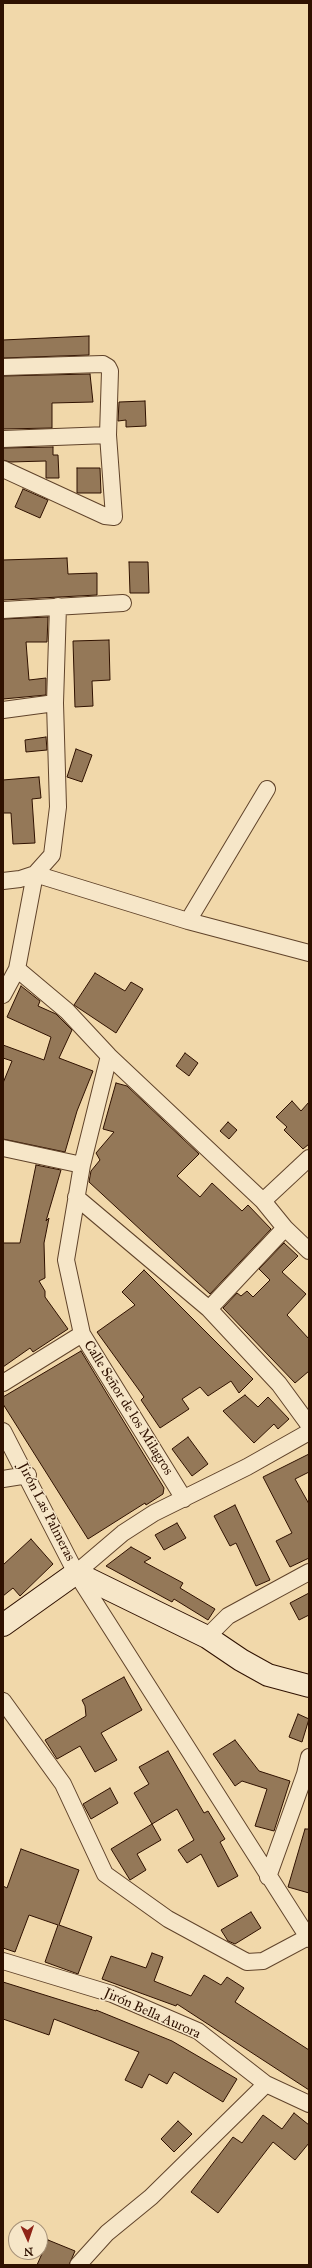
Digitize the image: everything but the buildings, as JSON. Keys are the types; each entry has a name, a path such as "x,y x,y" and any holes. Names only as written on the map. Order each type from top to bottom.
{"main road":[{"path":"3,1625 76,1573 208,1637 241,1660 268,1675 309,1686"}],"street":[{"path":"3,367 103,364 108,367 110,371 108,435 113,517 105,516 3,469"},
{"path":"3,439 108,435"},
{"path":"3,610 58,606 123,604"},
{"path":"3,995 17,969 35,874 52,854 56,833 58,807 55,702 58,606"},
{"path":"3,710 55,702"},
{"path":"188,921 267,789"},
{"path":"3,881 20,879 35,874 188,921 309,954"},
{"path":"17,969 67,1011 109,1056 263,1201 285,1228 309,1251"},
{"name":"Calle Señor de los Milagros","path":"109,1056 82,1166 66,1260 82,1334 184,1499"},
{"path":"3,1148 82,1166"},
{"path":"263,1201 309,1158"},
{"path":"76,1197 209,1309 279,1384 309,1425"},
{"path":"209,1309 285,1228"},
{"path":"3,1383 82,1334"},
{"name":"Jirón Las Palmeras","path":"3,1431 28,1475 76,1573 268,1877 309,1938"},
{"path":"76,1573 123,1533 309,1432"},
{"path":"3,1479 28,1475"},
{"path":"208,1637 228,1616 309,1572"},
{"path":"3,1701 63,1784 105,1874 168,1920 247,1962 263,1961 309,1938"},
{"path":"268,1877 305,1774 309,1757"},
{"name":"Jirón Bella Aurora","path":"3,1961 112,1994 198,2032 266,2084 309,2104"},
{"path":"78,2265 107,2233 151,2197 266,2084"}]}
